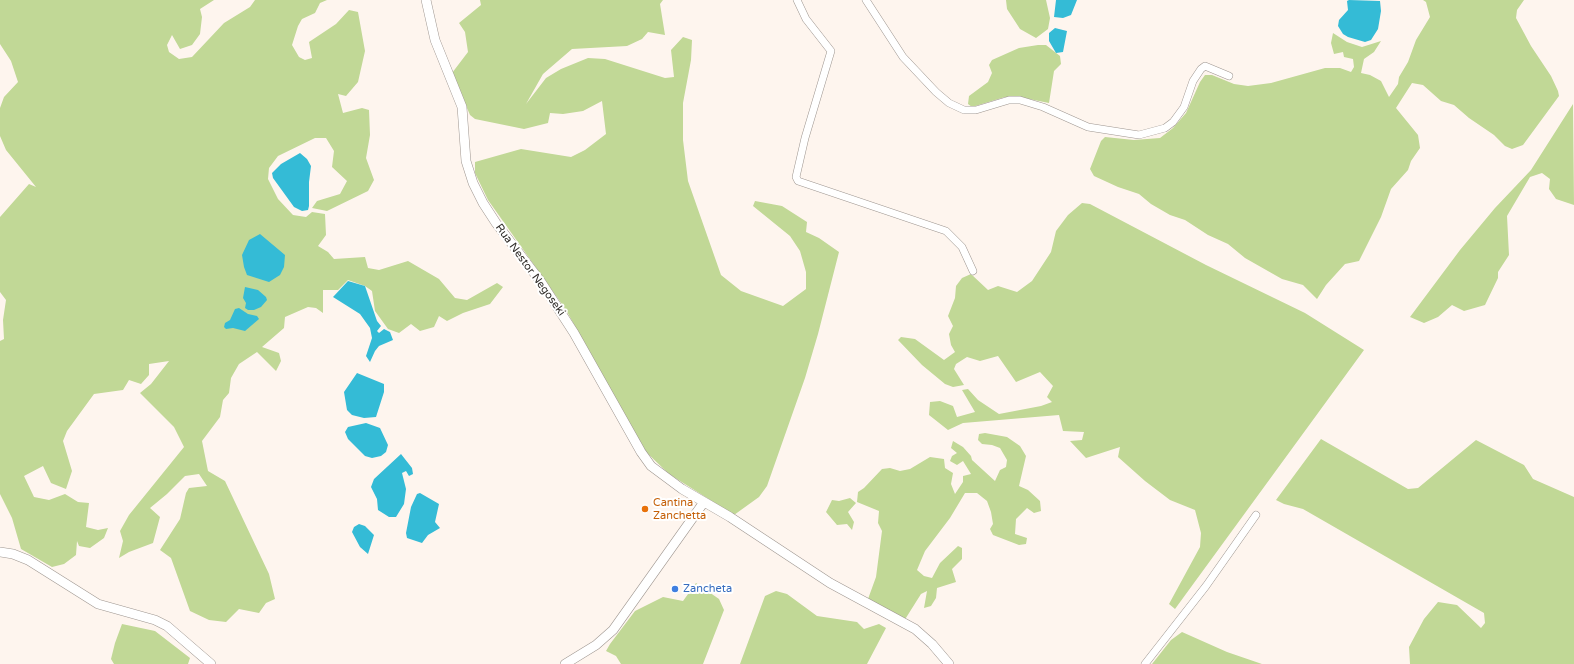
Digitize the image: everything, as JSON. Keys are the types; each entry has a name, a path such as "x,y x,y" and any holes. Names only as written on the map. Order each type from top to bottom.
{"street":[{"name":"Rua Nestor Negoseki","path":"426,0 435,40 462,107 466,161 473,183 483,203 496,223 541,282 574,333 641,452 651,466 666,478 830,583 915,629 932,644 949,664"},
{"path":"797,0 806,19 831,51 805,138 796,177 798,181 946,232 962,247 973,271"},
{"path":"866,0 903,57 936,92 949,103 964,110 976,110 1009,100 1020,100 1034,103 1088,127 1139,135 1165,128 1173,122 1184,107 1194,81 1201,69 1205,66 1229,76"},
{"path":"565,664 596,645 613,630 704,502"},
{"path":"1145,664 1206,586 1256,516"},
{"path":"0,552 13,554 28,560 78,594 98,604 155,620 167,626 211,664"}],"green space":[{"path":"0,0 214,0 200,9 202,17 200,34 192,45 180,49 172,35 167,45 169,52 179,59 192,57 224,23 250,7 255,0 327,0 320,3 315,13 302,19 298,26 292,45 299,57 305,60 312,58 309,42 336,24 349,10 358,12 365,51 358,82 346,96 338,94 343,113 362,108 369,110 370,135 366,158 374,180 368,191 327,211 312,208 317,201 340,194 347,181 332,167 334,151 326,138 315,138 278,156 269,168 268,179 278,199 293,215 306,217 312,212 325,214 326,235 318,246 328,252 334,259 365,257 368,268 379,270 408,261 439,279 455,298 467,300 497,283 503,287 490,304 463,313 447,321 439,316 434,327 420,331 411,324 399,333 388,329 375,311 372,291 365,286 348,280 338,290 323,290 323,313 316,308 308,307 285,317 284,328 262,347 279,353 281,361 276,371 257,352 239,364 231,378 229,393 223,400 220,417 202,441 208,471 225,481 269,574 275,599 266,603 259,613 239,609 226,622 209,620 190,611 171,558 160,550 180,519 186,493 189,488 207,486 199,474 185,476 150,508 160,517 153,543 129,552 119,558 123,541 120,531 129,515 184,447 174,427 140,393 151,384 169,361 149,364 149,375 141,384 129,380 123,390 94,394 67,431 63,441 72,471 66,489 51,483 43,466 24,476 34,497 49,500 65,494 78,502 89,503 86,527 98,530 108,528 104,538 90,548 79,546 77,541 76,555 64,564 52,567 21,549 12,518 0,494 0,341 4,339 3,320 6,300 0,292 0,217 29,184 36,187 6,150 0,136 0,108 4,97 18,82 11,61 0,44"},
{"path":"480,0 663,0 660,4 665,35 648,32 642,39 627,46 572,49 543,74 526,104 546,78 561,69 588,58 605,59 665,78 674,77 671,50 683,37 692,40 691,60 683,103 683,140 688,181 721,275 741,291 783,306 806,289 806,272 800,251 790,236 753,206 755,201 782,206 807,222 806,232 819,238 839,252 805,378 767,486 759,497 734,515 669,474 644,450 566,310 488,200 475,173 475,162 521,149 571,157 585,150 606,134 602,101 583,111 563,114 550,113 548,123 524,129 475,119 470,115 452,73 468,52 465,32 459,23 481,5"},
{"path":"1006,0 1046,0 1050,18 1048,29 1036,38 1020,29 1007,9"},
{"path":"1423,0 1524,0 1517,10 1516,18 1531,46 1551,76 1559,96 1523,145 1512,149 1505,146 1494,135 1469,118 1454,105 1441,101 1423,85 1412,83 1396,108 1418,135 1420,148 1411,161 1408,170 1391,189 1381,217 1359,261 1345,264 1326,285 1317,299 1303,285 1282,279 1245,258 1228,244 1208,235 1185,220 1170,215 1151,204 1139,194 1118,187 1094,176 1090,169 1101,141 1105,137 1134,140 1160,138 1173,128 1186,113 1200,82 1205,75 1212,75 1234,84 1248,86 1271,83 1325,68 1340,68 1351,72 1354,67 1353,59 1344,57 1343,52 1334,54 1331,43 1333,33 1347,42 1362,47 1381,41 1374,52 1364,59 1361,73 1370,75 1381,81 1389,97 1398,84 1399,77 1408,62 1416,40 1430,17 1426,2"},
{"path":"1046,45 1060,56 1061,64 1054,71 1049,103 1029,99 1005,97 972,107 968,104 969,96 988,82 992,73 989,65 992,60 1019,48"},
{"path":"1573,104 1574,205 1556,199 1549,189 1550,179 1542,173 1530,177 1507,216 1509,255 1498,272 1498,278 1485,305 1464,311 1452,305 1438,317 1424,323 1410,317 1460,250 1495,208 1531,170"},
{"path":"1082,203 1090,204 1206,265 1305,313 1364,350 1175,609 1169,604 1200,547 1201,533 1195,510 1170,500 1145,481 1118,457 1120,447 1086,458 1070,441 1082,440 1084,432 1063,431 1059,415 963,423 948,430 929,415 930,402 940,401 953,406 957,417 975,412 962,390 968,389 978,400 999,414 1041,406 1052,402 1047,397 1053,386 1040,372 1016,382 998,356 980,361 967,357 956,364 954,369 964,385 953,387 945,384 922,365 898,340 901,337 915,339 944,360 955,352 951,345 949,334 953,326 948,316 955,298 956,286 962,278 971,274 988,290 998,286 1017,292 1032,281 1051,252 1056,231 1068,215"},
{"path":"985,433 1007,437 1020,446 1026,456 1019,486 1028,490 1040,501 1041,511 1034,513 1027,508 1016,519 1015,534 1027,538 1026,544 1019,545 993,535 990,529 993,524 991,512 987,501 977,493 965,493 950,518 925,551 917,570 924,576 932,578 940,563 958,546 962,548 962,559 952,569 956,582 937,588 936,598 931,606 924,608 927,591 921,594 904,621 868,599 876,577 882,531 878,523 879,511 857,502 858,492 864,488 882,469 890,468 900,471 910,469 930,457 944,459 945,468 953,473 951,484 955,494 963,482 963,476 971,474 963,461 957,465 950,461 952,456 957,453 951,448 953,441 963,447 971,456 972,460 995,481 1000,470 1006,467 1007,460 1000,448 982,444 978,440 979,434"},
{"path":"1321,439 1408,489 1418,488 1476,440 1524,465 1533,479 1574,497 1574,664 1410,664 1409,647 1424,619 1438,602 1457,605 1481,628 1485,623 1484,613 1303,509 1284,504 1276,500"},
{"path":"850,498 856,503 848,512 854,522 852,530 847,524 837,525 826,512 832,500 839,501"},
{"path":"696,583 719,599 724,610 703,664 621,664 616,656 606,651 635,611 663,597 683,601"},
{"path":"776,591 787,594 817,616 857,622 864,629 879,624 886,628 867,664 740,664 765,596"},
{"path":"122,624 155,631 190,658 188,664 114,664 111,659"},
{"path":"1182,632 1227,652 1262,664 1152,664 1171,640"}],"water":[{"path":"1056,0 1077,0 1071,15 1063,18 1054,17"},
{"path":"1347,1 1380,1 1381,11 1378,29 1371,40 1365,42 1348,37 1343,34 1338,26 1339,20 1348,10"},
{"path":"1055,28 1067,31 1063,52 1056,53 1049,41 1049,33"},
{"path":"300,153 307,159 311,166 309,206 308,210 302,211 294,207 273,178 272,173 281,164"},
{"path":"260,234 285,255 284,267 280,275 269,282 247,275 244,267 242,255 249,240"},
{"path":"348,281 365,286 377,321 381,326 377,331 379,333 384,329 390,332 393,340 379,346 370,362 366,356 372,338 370,328 360,314 333,297"},
{"path":"245,287 258,290 266,297 267,300 261,307 254,310 248,310 245,308 246,303 243,298"},
{"path":"239,308 248,314 257,316 259,319 245,331 233,328 226,329 224,327 225,323 230,320 235,309"},
{"path":"357,373 384,384 384,392 376,417 364,418 352,415 347,410 344,392"},
{"path":"366,423 380,428 388,445 386,452 381,456 372,458 365,456 348,439 345,432 348,427"},
{"path":"401,454 412,468 413,474 409,476 406,471 402,473 406,489 404,504 396,517 389,517 378,510 377,499 371,487 374,479"},
{"path":"420,493 439,504 435,522 440,528 428,535 422,543 407,538 406,533 411,507 417,494"},
{"path":"359,524 365,526 374,535 368,554 360,547 352,532 354,527"}],"place":[{"name":"Cantina Zanchetta","path":"645,509"},
{"name":"Zancheta","path":"675,589"}]}
